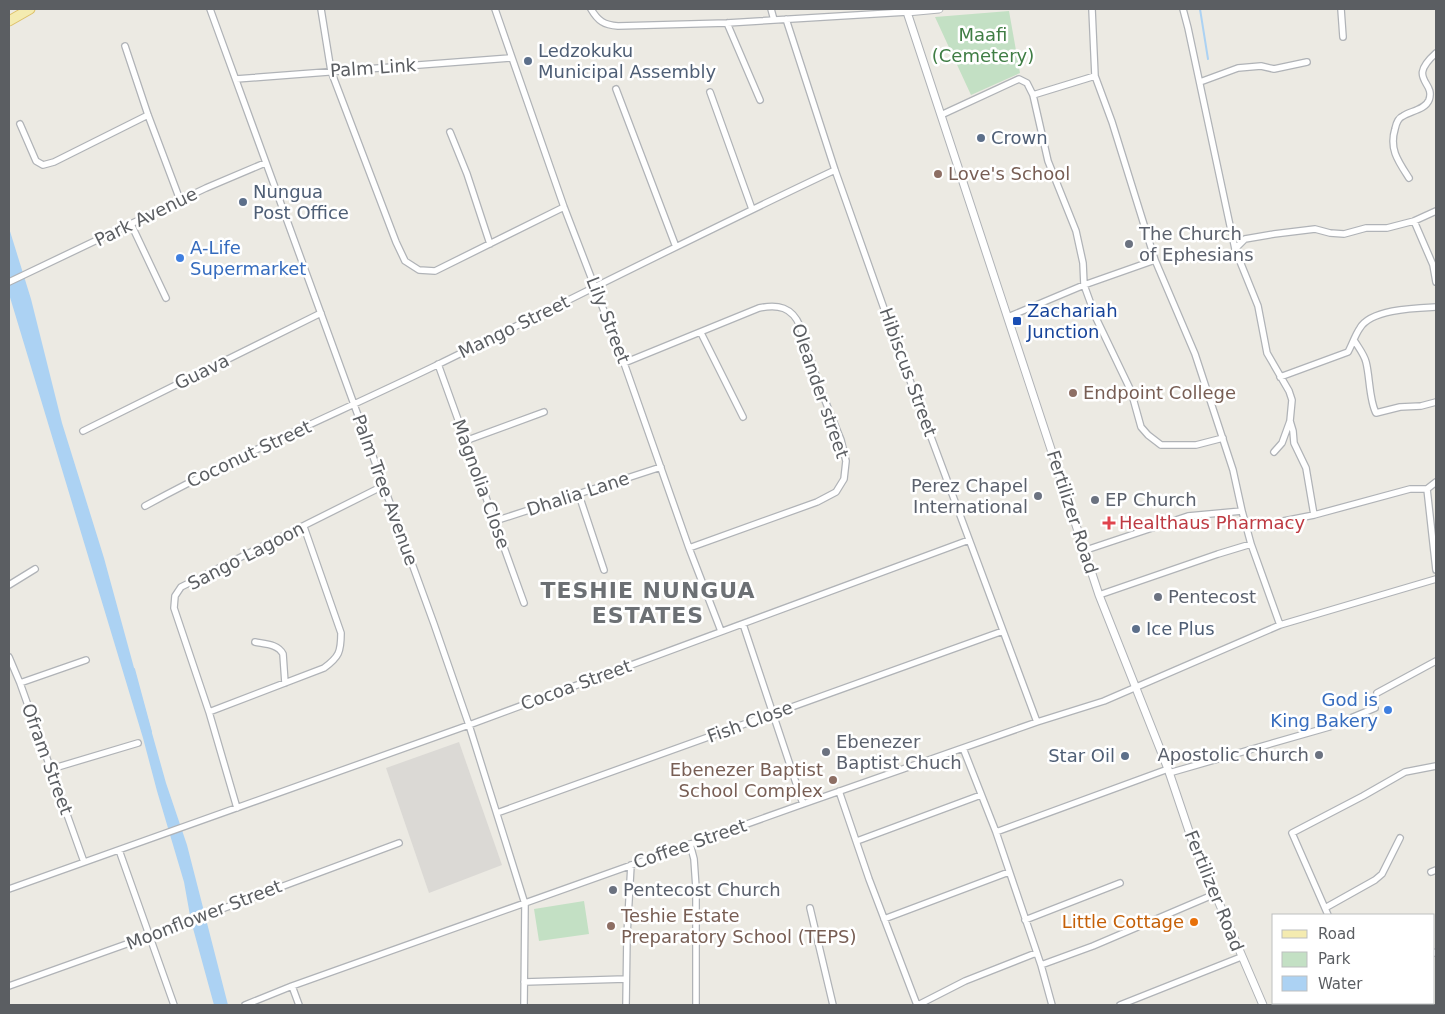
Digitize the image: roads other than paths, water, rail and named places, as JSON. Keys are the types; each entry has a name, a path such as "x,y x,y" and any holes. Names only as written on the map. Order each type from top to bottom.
{"main road":[{"path":"9,20 30,9"}],"street":[{"name":"Palm Tree Avenue","path":"210,9 469,725 497,813 525,904 524,1005"},
{"path":"321,9 331,71 386,217 405,261 419,270 435,272 564,207"},
{"name":"Lily Street","path":"495,9 564,207 596,286 721,632"},
{"path":"591,9 599,20 607,25 727,23 939,9"},
{"path":"771,9 774,20"},
{"path":"1092,9 1095,76 1112,122 1155,260 1195,354 1233,470 1251,544 1280,625"},
{"path":"1182,9 1200,82 1235,249 1258,306 1266,353 1289,391 1292,400 1290,421 1282,443 1274,452"},
{"path":"1341,9 1342,37"},
{"name":"Fertilizer Road","path":"907,10 1083,551 1137,688 1192,840 1263,1005"},
{"name":"Hibiscus Street","path":"786,19 835,170 1037,722"},
{"path":"727,23 760,100"},
{"path":"125,46 148,115 180,200"},
{"path":"1409,178 1397,161 1392,139 1401,116 1426,105 1430,100 1422,68 1436,53"},
{"name":"Palm Link","path":"236,79 511,58"},
{"path":"1200,82 1238,68 1261,66 1274,69 1307,62"},
{"path":"1033,95 1095,76"},
{"path":"941,115 1019,80 1027,83 1033,95 1048,162 1076,231 1081,250 1084,285 1096,318 1131,391 1141,427 1160,445 1196,445 1223,438"},
{"path":"616,89 676,247"},
{"path":"710,92 752,209"},
{"path":"20,124 36,161 43,165 54,162 148,115"},
{"path":"450,132 490,244"},
{"name":"Park Avenue","path":"9,282 180,200 265,163"},
{"name":"Mango Street","path":"354,404 835,170"},
{"path":"1235,249 1245,239 1315,229 1344,234 1366,228 1387,228 1414,221 1436,211"},
{"path":"1414,221 1433,266 1436,282"},
{"path":"131,224 166,298"},
{"path":"1008,317 1084,285 1155,260"},
{"name":"Oleander street","path":"624,363 759,308 772,306 786,308 796,316 820,388 841,440 846,462 844,478 836,492 817,502 690,548"},
{"path":"1280,377 1348,352 1360,326 1378,316 1394,310 1436,307"},
{"name":"Guava","path":"83,431 321,313"},
{"path":"701,333 743,417"},
{"path":"1354,340 1365,359 1372,401 1376,413 1400,406 1421,406 1436,402"},
{"name":"Magnolia Close","path":"438,364 524,603"},
{"name":"Coconut Street","path":"145,506 231,461 354,404"},
{"path":"465,441 544,412"},
{"path":"1290,421 1294,443 1306,468 1314,515"},
{"name":"Dhalia Lane","path":"495,521 661,467"},
{"path":"1248,528 1314,515 1410,489 1427,489 1436,482"},
{"name":"Sango Lagoon","path":"237,808 209,712 174,608 175,596 181,587 383,486"},
{"path":"1427,489 1436,570"},
{"path":"579,495 604,570"},
{"path":"1083,551 1188,516 1242,512"},
{"path":"209,712 324,668 336,659 341,648 341,633 304,526"},
{"name":"Cocoa Street","path":"119,850 469,725 969,540"},
{"path":"1099,595 1251,544"},
{"path":"9,585 35,569"},
{"name":"Coffee Street","path":"245,1005 292,986 839,791 1037,722 1104,702 1280,625 1436,579"},
{"path":"743,624 804,804"},
{"name":"Fish Close","path":"497,813 1003,632"},
{"path":"255,642 278,647 282,650 284,683"},
{"name":"Ofram Street","path":"9,657 84,862"},
{"path":"20,683 86,660"},
{"path":"1377,693 1436,661"},
{"path":"996,832 1168,771 1329,727 1375,708"},
{"path":"51,768 138,742"},
{"path":"963,748 996,832 1041,965 1052,1005"},
{"path":"1328,914 1292,833 1405,772 1436,766"},
{"path":"839,791 868,879 917,1005 965,981 1036,953"},
{"path":"857,841 980,795"},
{"path":"1325,908 1375,880 1382,874 1400,838"},
{"name":"Moonflower Street","path":"9,986 180,925 399,843"},
{"path":"690,844 695,870 696,1005"},
{"path":"9,889 119,850 174,1005"},
{"path":"626,1005 631,865"},
{"path":"884,919 1009,872"},
{"path":"1026,920 1120,883"},
{"path":"1041,965 1093,946 1215,894"},
{"path":"810,908 833,1005"},
{"path":"627,935 697,938"},
{"path":"1120,1005 1241,957"},
{"path":"524,982 626,979"},
{"path":"292,986 299,1005"}],"water":[{"path":"9,228 31,299 62,423 104,558 166,783 187,845 228,1005 214,1005 191,921 184,882 143,738 9,294"}],"waterway":[{"path":"1200,9 1208,59"},
{"path":"134,669 151,732"}],"place":[{"name":"Ledzokuku Municipal Assembly","path":"528,61"},
{"name":"Crown","path":"981,138"},
{"name":"Love's School","path":"938,174"},
{"name":"Nungua Post Office","path":"243,202"},
{"name":"The Church of Ephesians","path":"1129,244"},
{"name":"A-Life Supermarket","path":"180,258"},
{"name":"Zachariah Junction","path":"1017,321"},
{"name":"Endpoint College","path":"1073,393"},
{"name":"Perez Chapel International","path":"1038,496"},
{"name":"EP Church","path":"1095,500"},
{"name":"Healthaus Pharmacy","path":"1109,523"},
{"name":"Pentecost","path":"1158,597"},
{"name":"Ice Plus","path":"1136,629"},
{"name":"God is King Bakery","path":"1388,710"},
{"name":"Ebenezer Baptist Chuch","path":"826,752"},
{"name":"Apostolic Church","path":"1319,755"},
{"name":"Star Oil","path":"1125,756"},
{"name":"Ebenezer Baptist School Complex","path":"833,780"},
{"name":"Pentecost Church","path":"613,890"},
{"name":"Little Cottage","path":"1194,922"},
{"name":"Teshie Estate Preparatory School (TEPS)","path":"611,926"}],"district":[{"name":"TESHIE NUNGUA ESTATES","path":"648,602"}],"park label":[{"name":"Maafi (Cemetery)","path":"983,45"}]}
